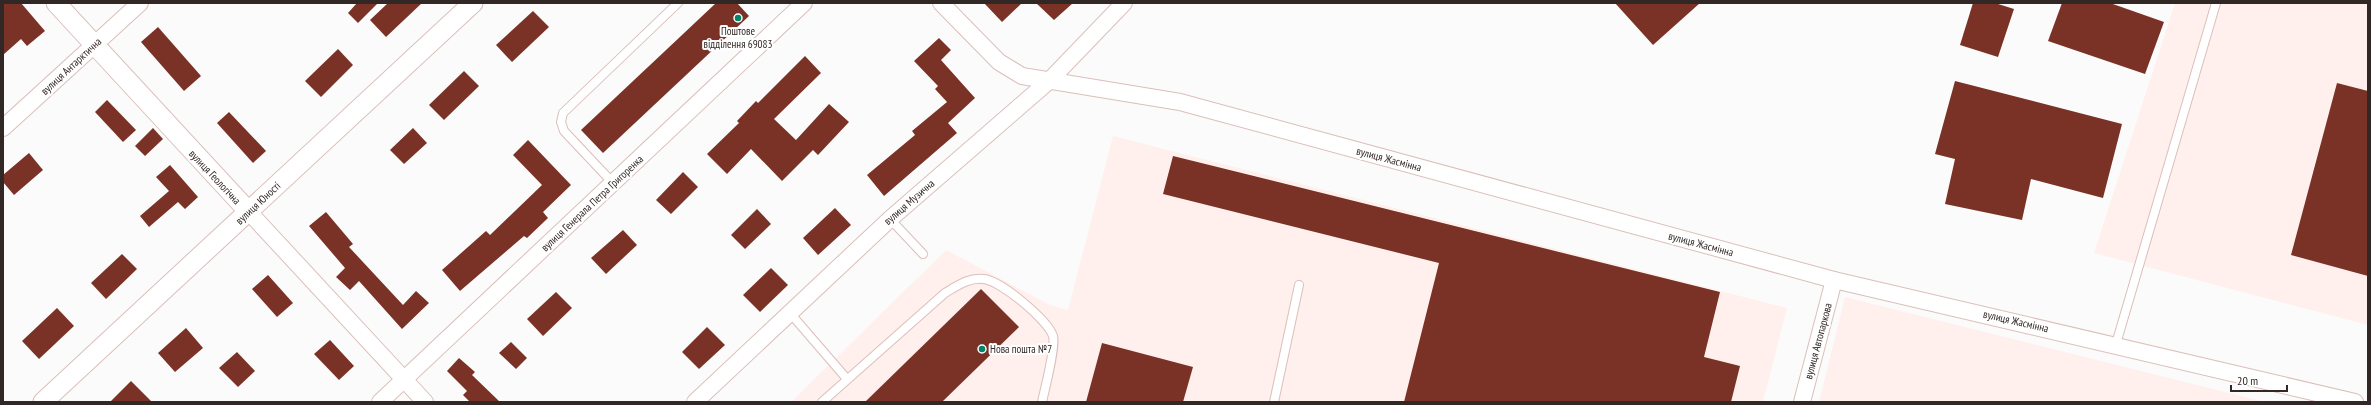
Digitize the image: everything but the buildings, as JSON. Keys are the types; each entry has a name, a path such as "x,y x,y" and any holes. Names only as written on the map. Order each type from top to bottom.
{"street":[{"name":"вулиця Геологічна","path":"56,3 425,402"},
{"name":"вулиця Юності","path":"43,402 473,3"},
{"name":"вулиця Генерала Петра Григоренка","path":"380,402 804,3"},
{"name":"вулиця Жасмінна","path":"941,3 999,62 1022,76 1180,102 1834,280 2116,344 2355,402"},
{"name":"вулиця Музична","path":"695,402 890,219 1049,81 1124,3"},
{"name":"вулиця Антарктична","path":"3,128 95,44 136,4"},
{"name":"вулиця Автопаркова","path":"1802,402 1834,280"}],"lane":[{"path":"612,183 564,130 561,122 563,113 678,3"},
{"path":"2116,344 2216,3"},
{"path":"890,219 923,254"},
{"path":"822,402 945,293 965,281 984,279 1001,285 1048,326 1053,337 1052,350 1042,402"},
{"path":"1274,402 1299,285"},
{"path":"790,312 847,379"}],"shaded area":[{"path":"2175,3 2368,3 2368,325 2094,253"},
{"path":"1113,136 1787,308 1763,402 791,402 946,250 1050,305 1068,310"},
{"path":"1845,297 2265,402 1819,402"}],"place":[{"name":"Поштове відділення 69083","path":"738,18"},
{"name":"Нова пошта №7","path":"982,349"}]}
